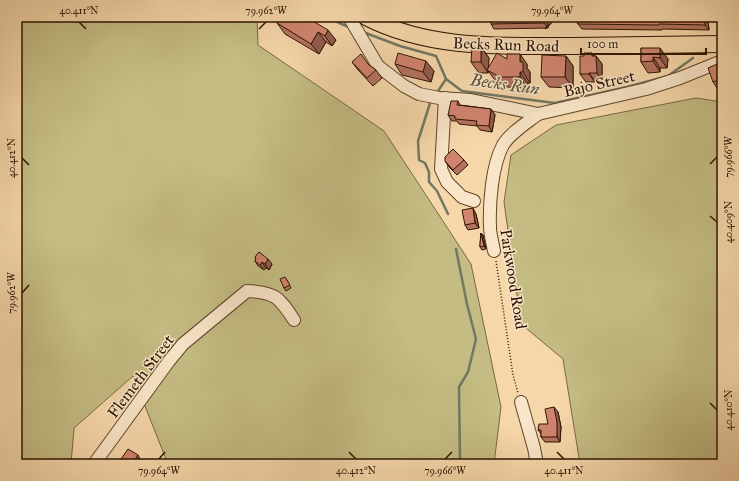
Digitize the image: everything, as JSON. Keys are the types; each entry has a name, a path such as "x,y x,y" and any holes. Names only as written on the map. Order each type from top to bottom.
{"main road":[{"name":"Becks Run Road","path":"355,18 422,38 449,43 494,46 722,44"}],"street":[{"name":"Bajo Street","path":"355,18 364,42 378,66 404,86 419,94 437,98 471,100 538,114 646,89 680,78 722,61"},
{"path":"437,98 441,169 447,182 462,197 474,201"},
{"name":"Parkwood Road","path":"494,251 490,228 492,184 497,158 504,143 538,114"},
{"name":"Flemeth Street","path":"94,464 183,344 247,291 265,292 275,296 285,306 294,320"},
{"path":"521,402 537,464"}],"path":[{"name":"Parkwood Road","path":"494,251 512,375 521,402"}],"shaded area":[{"path":"17,17 257,17 258,45 384,131 471,264 501,407 494,464 168,464 133,376 74,428 71,464 17,464"},
{"path":"696,98 722,102 722,464 580,464 563,359 521,324 504,202 511,155 556,125"}],"building":[{"path":"281,17 306,17 328,30 325,36 318,32 311,44 277,23"},
{"path":"491,17 544,17 544,23 491,24"},
{"path":"574,17 704,17 705,25 578,24 578,19 574,19"},
{"path":"472,47 481,47 481,62 471,62"},
{"path":"641,48 660,48 660,58 653,57 653,61 641,62"},
{"path":"398,53 426,61 423,72 395,64"},
{"path":"497,53 507,59 507,54 520,54 520,62 523,62 523,72 520,72 520,77 500,77 487,70"},
{"path":"584,53 592,53 592,56 596,56 597,73 580,74 580,56 584,56"},
{"path":"361,54 368,64 376,70 367,78 352,62"},
{"path":"542,55 566,56 565,77 541,77"},
{"path":"722,62 722,77 721,79 713,82 708,68"},
{"path":"451,101 458,101 457,105 491,109 489,126 476,125 477,121 455,119 455,116 448,115"},
{"path":"453,149 464,160 453,170 445,161 445,157"},
{"path":"473,208 475,223 465,225 462,210"},
{"path":"481,233 484,246 480,247 480,243"},
{"path":"259,252 268,259 265,264 262,262 260,265 255,261 255,257"},
{"path":"285,277 290,285 284,288 280,279"},
{"path":"554,407 557,422 557,437 541,437 541,430 538,430 539,424 548,424 545,409"},
{"path":"128,449 138,455 134,461 131,459 128,464 121,459"}],"waterway":[{"name":"Becks Run","path":"330,17 349,27"},
{"name":"Becks Run","path":"363,32 400,46 436,56 446,79 462,91 555,103 668,76 693,58"},
{"path":"436,94 446,79"},
{"path":"431,100 418,141 419,160 425,163 429,172 429,182 437,191 448,214"},
{"path":"456,249 476,339 468,372 459,387 460,464"}]}
